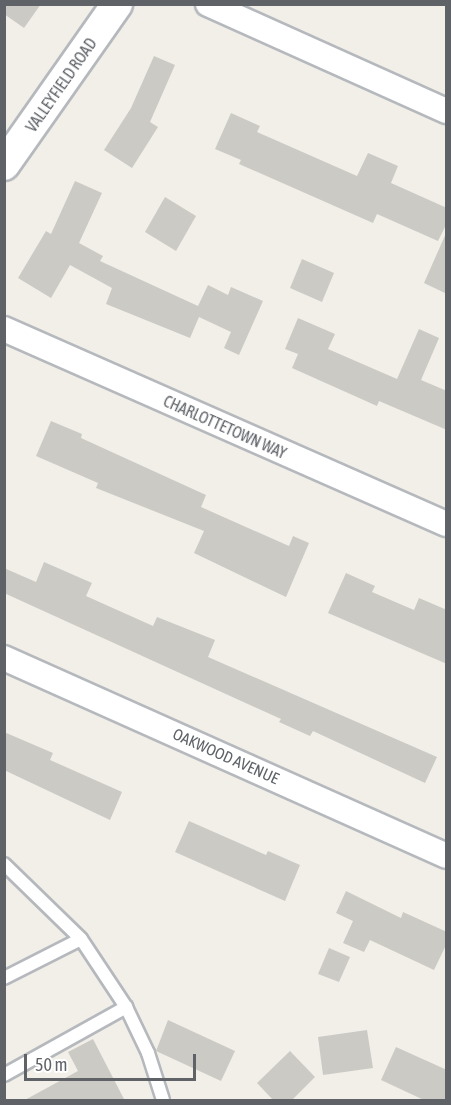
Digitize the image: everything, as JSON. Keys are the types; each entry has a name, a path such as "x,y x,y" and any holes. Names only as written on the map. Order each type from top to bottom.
{"street":[{"name":"VALLEYFIELD ROAD","path":"4,165 117,4"},
{"path":"208,4 447,111"},
{"name":"CHARLOTTETOWN WAY","path":"4,330 447,524"},
{"name":"OAKWOOD AVENUE","path":"4,658 447,856"}],"lane":[{"path":"4,864 81,939 126,1007 148,1053 163,1101"},
{"path":"4,978 81,939"},
{"path":"4,1075 126,1007"}],"building":[{"path":"4,4 41,4 24,28 4,14"},
{"path":"154,56 175,65 150,122 158,127 132,168 104,150 131,108"},
{"path":"231,113 260,126 257,132 357,176 368,153 398,166 391,183 447,208 447,223 438,241 377,214 373,223 239,164 241,160 215,149"},
{"path":"75,181 102,193 79,243 103,256 100,261 198,306 208,285 228,295 231,287 263,301 239,355 224,348 231,332 199,317 190,338 106,304 112,288 70,265 51,298 18,278 46,231 51,234"},
{"path":"165,197 196,216 176,251 145,232"},
{"path":"447,231 447,294 424,283"},
{"path":"302,259 334,273 322,302 290,288"},
{"path":"298,318 335,334 328,349 397,379 419,329 439,338 421,380 447,391 447,430 379,401 377,406 292,368 298,354 285,349"},
{"path":"51,421 82,434 81,438 206,495 201,507 289,546 293,536 309,543 286,597 194,553 204,531 96,488 98,483 36,456"},
{"path":"44,562 92,583 86,596 153,626 157,617 215,640 208,657 437,757 425,783 313,731 310,736 279,722 281,719 4,593 4,568 36,582"},
{"path":"346,573 375,586 372,592 414,610 419,598 447,610 447,664 328,613"},
{"path":"4,732 53,753 50,760 122,792 110,820 4,770"},
{"path":"189,821 266,855 268,851 300,865 285,901 175,852"},
{"path":"346,891 401,918 403,912 447,932 447,943 434,970 370,940 364,952 343,943 353,921 336,913"},
{"path":"329,948 350,957 339,982 318,974"},
{"path":"168,1020 235,1051 221,1081 156,1051"},
{"path":"367,1030 373,1068 323,1075 318,1037"},
{"path":"93,1039 125,1101 23,1101 78,1071 68,1052"},
{"path":"396,1047 447,1070 447,1101 426,1101 381,1080"},
{"path":"290,1051 315,1077 291,1101 274,1101 257,1083"}]}
